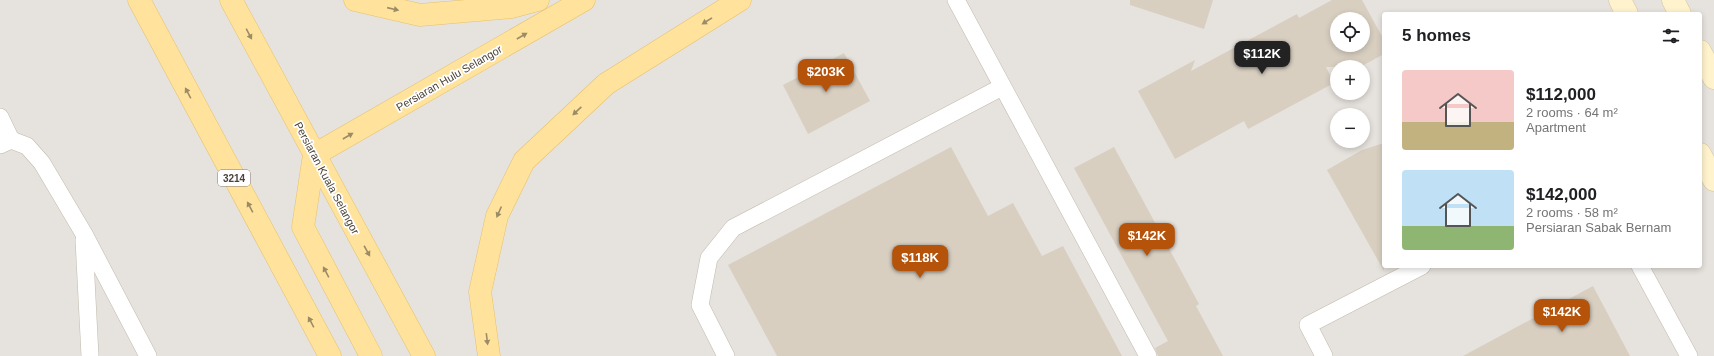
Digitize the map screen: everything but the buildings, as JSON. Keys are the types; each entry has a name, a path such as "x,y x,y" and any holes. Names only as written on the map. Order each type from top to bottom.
{"main road":[{"name":"3214","path":"139,0 330,356"},
{"name":"Persiaran Kuala Selangor","path":"231,0 424,356"},
{"path":"355,0 420,15 512,7 538,0"},
{"name":"Persiaran Hulu Selangor","path":"314,155 584,0"},
{"path":"489,356 480,292 496,216 524,161 606,84 740,0"},
{"path":"314,155 303,227 371,356"}],"street":[{"path":"1620,0 1626,12"},
{"path":"1673,0 1679,12"},
{"path":"1702,55 1714,78"},
{"path":"1702,158 1714,180"}],"lane":[{"path":"956,0 1148,356"},
{"path":"726,356 700,305 710,258 733,228 1002,87"},
{"path":"0,117 5,142 27,146 42,163 84,234 148,356"},
{"path":"84,234 90,356"},
{"path":"1324,356 1308,324 1418,268"},
{"path":"1641,268 1689,356"}],"shaded area":[{"path":"0,0 1714,0 1714,356 0,356"}]}
